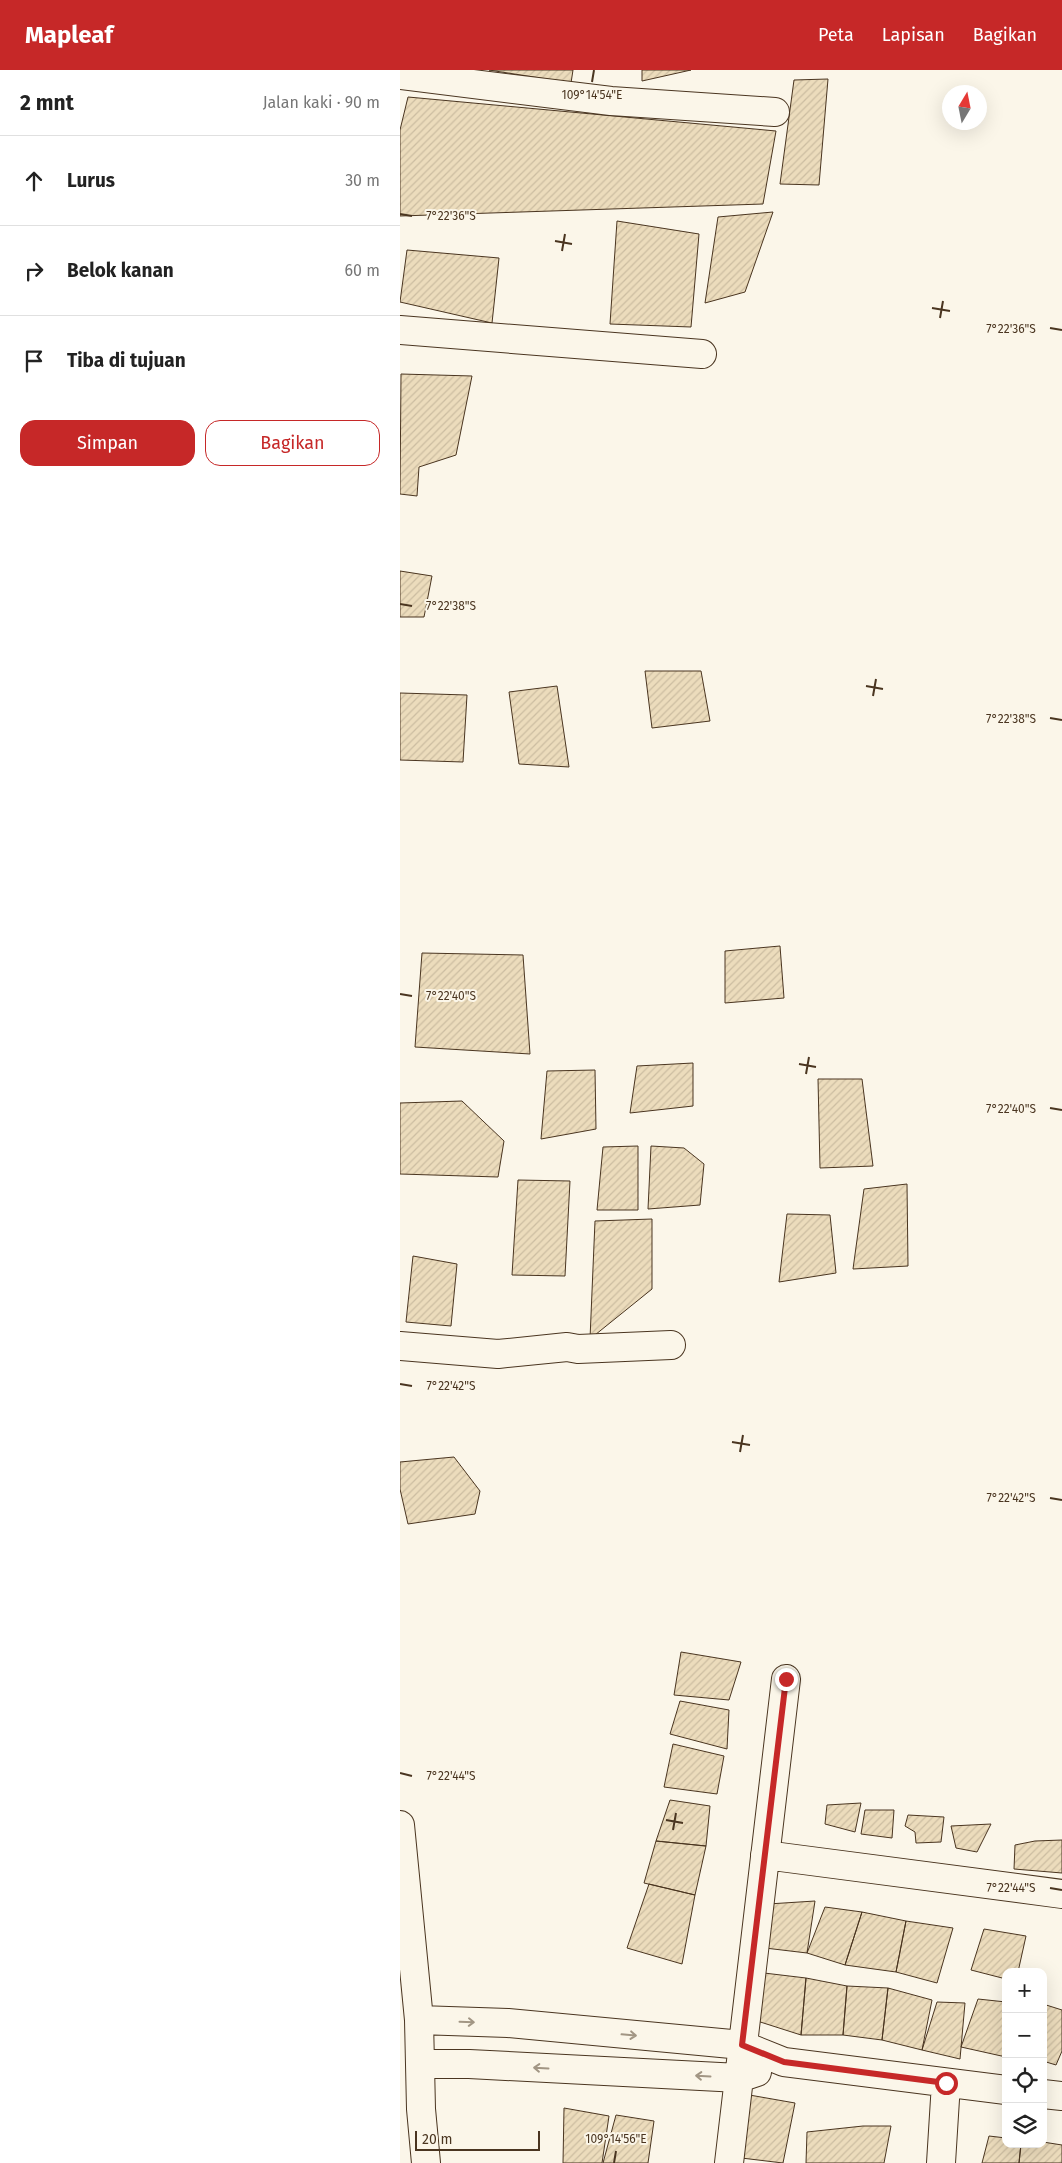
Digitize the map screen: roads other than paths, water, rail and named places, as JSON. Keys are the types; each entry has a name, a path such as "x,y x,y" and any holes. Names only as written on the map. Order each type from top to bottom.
{"street":[{"path":"400,75 611,101 775,112"},
{"path":"400,330 702,354"},
{"path":"400,1346 498,1354 567,1347 578,1349 671,1345"},
{"path":"729,2163 786,1679"},
{"path":"400,1824 419,2020 421,2109 426,2163"},
{"path":"764,1855 1062,1894"},
{"path":"419,2020 508,2023 742,2045 784,2062 1002,2090"},
{"path":"421,2064 469,2064 738,2078 784,2062"},
{"path":"941,2163 946,2083"},
{"path":"1047,2094 1062,2096"}]}
